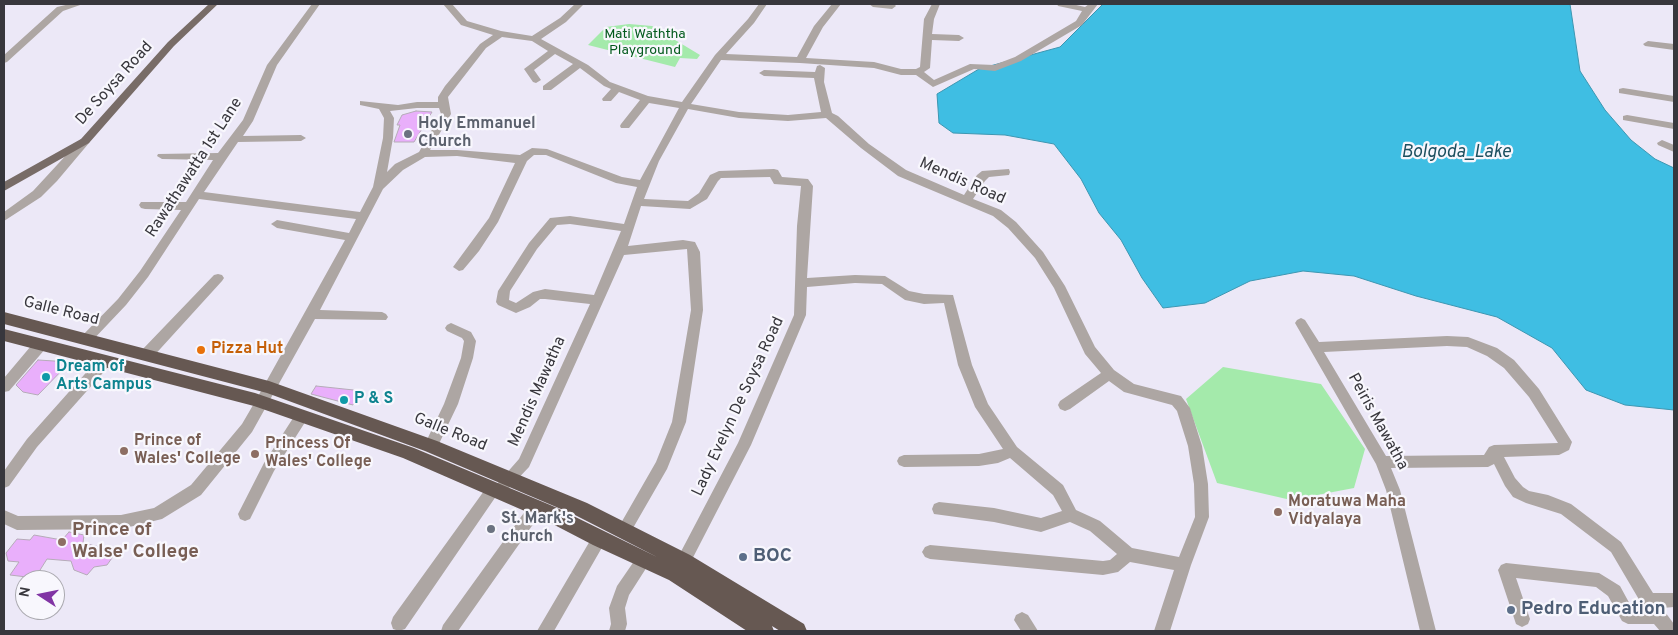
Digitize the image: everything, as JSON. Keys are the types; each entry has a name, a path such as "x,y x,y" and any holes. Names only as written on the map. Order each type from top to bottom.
{"highway":[{"name":"Galle Road","path":"4,318 268,387 431,446 536,508 644,559 680,568 797,631"},
{"name":"Galle Road","path":"4,335 302,416 500,487 581,509 624,530 680,568 764,631"}],"main road":[{"name":"De Soysa Road","path":"4,188 84,141 171,44 214,4"}],"street":[{"path":"4,60 60,9 79,4"},
{"name":"Rawathawatta 1st Lane","path":"85,339 136,286 198,195 221,157 235,140 254,110 272,65 316,4"},
{"path":"447,4 464,23 500,34 534,39 580,64 617,89 646,99 684,107 764,117 827,115 822,98 819,62"},
{"path":"534,39 563,20 580,4"},
{"name":"Mendis Mawatha","path":"398,623 500,487 524,463 620,251 626,228 643,184 684,107 718,58 751,21 762,4"},
{"path":"800,60 819,26 837,4"},
{"path":"873,4 892,6"},
{"path":"718,58 800,60 874,66 900,72 918,72 925,68 929,19 936,4"},
{"path":"918,72 933,84 973,66 995,68 1018,59 1079,24 1090,7 1061,4"},
{"path":"423,154 446,114 442,105 443,97 484,46 500,34"},
{"path":"929,37 959,38"},
{"path":"1648,44 1674,47"},
{"path":"536,80 529,69 555,50"},
{"path":"546,88 580,64"},
{"path":"764,73 819,75"},
{"path":"607,99 617,89"},
{"path":"1623,91 1674,99"},
{"path":"625,126 646,99"},
{"path":"364,103 398,108 417,104 442,105"},
{"path":"379,186 388,138 389,118 383,107"},
{"name":"Mendis Road","path":"827,115 834,118 865,146 902,173 998,213 1040,255 1059,286 1090,350 1109,374 1129,388 1176,400 1183,408 1195,446 1201,484 1202,517 1183,565"},
{"path":"1627,118 1674,126"},
{"path":"235,140 301,138"},
{"path":"4,217 48,183 84,141"},
{"path":"1662,143 1674,149"},
{"path":"459,267 475,248 494,219 510,188 522,158 532,151 547,152 620,180 643,184"},
{"path":"4,517 17,523 121,522 157,514 196,490 248,428 262,404 268,387 286,361 312,314 379,186 399,166 423,154 457,153 522,158"},
{"path":"162,156 221,157"},
{"path":"967,199 981,178 986,174 1004,172"},
{"name":"Lady Evelyn De Soysa Road","path":"636,202 690,205 703,196 714,178 719,175 740,173 774,173 778,181 804,182 807,186 803,226 803,283 800,315 744,445 680,568"},
{"path":"198,195 362,216"},
{"path":"145,205 190,206"},
{"path":"597,300 545,294 537,295 526,304 516,308 502,302 504,291 533,246 554,222 570,220 626,228"},
{"path":"277,224 351,237"},
{"path":"620,251 683,244 691,245 694,252 697,310 679,422 662,465 624,530"},
{"path":"146,355 218,278"},
{"path":"803,283 854,279 885,280 905,295 924,299 949,298 965,365 982,407 1012,451 1058,490 1071,515 1095,526 1128,554 1183,565 1162,631"},
{"path":"312,314 382,317"},
{"name":"Peiris Mawatha","path":"1301,323 1382,462 1401,514 1428,631"},
{"path":"431,446 451,404 470,341 467,335 451,328"},
{"path":"1316,348 1447,341 1468,342 1492,352 1509,364 1534,393 1566,442 1559,449 1494,451"},
{"path":"4,387 41,344"},
{"path":"4,482 32,443 105,362"},
{"path":"1065,405 1109,374"},
{"path":"245,514 268,467 302,416"},
{"path":"904,461 980,460 1012,451"},
{"path":"1382,462 1488,461 1494,451"},
{"path":"1494,451 1518,492 1526,497 1548,502 1566,509 1594,532 1609,541 1623,557 1658,616 1670,631"},
{"path":"450,631 536,508"},
{"path":"939,509 994,515 1041,526 1071,515"},
{"path":"545,631 599,539"},
{"path":"930,552 1103,568 1114,567 1128,554"},
{"path":"617,631 619,624 617,608 623,591 644,559"},
{"path":"1522,619 1506,570 1599,580 1614,591 1628,616 1658,616"},
{"path":"1650,601 1674,600"}],"green space":[{"name":"Mati Waththa Playground","path":"629,24 652,26 700,55 697,59 680,58 675,67 588,45 606,27"},
{"path":"1223,367 1321,384 1365,449 1354,488 1291,500 1217,483 1186,399"}],"water":[{"name":"Bolgoda_Lake","path":"1103,4 1570,4 1580,71 1605,110 1631,140 1655,159 1674,168 1674,410 1625,405 1586,390 1552,348 1497,317 1416,296 1354,276 1303,271 1250,281 1205,303 1163,308 1142,278 1121,240 1099,213 1081,179 1054,144 1005,135 953,133 939,123 937,94 979,69 1060,47"}],"building":[{"name":"Holy Emmanuel Church","path":"416,111 432,112 414,142 394,142 400,125 397,125 402,115"},
{"path":"38,360 70,362 38,395 23,392 16,385"},
{"name":"P & S","path":"316,386 363,391 353,405 311,394"},
{"path":"69,532 84,535 83,543 117,551 107,565 94,567 87,575 74,570 71,561 47,559 40,570 15,570 15,576 10,575 19,562 8,561 6,553 17,539 30,540 34,535 62,540"}],"place":[{"name":"Holy Emmanuel Church","path":"408,134"},
{"name":"Pizza Hut","path":"201,350"},
{"name":"Dream of Arts Campus","path":"46,377"},
{"name":"P & S","path":"344,400"},
{"name":"Prince of Wales' College","path":"124,451"},
{"name":"Princess Of Wales' College","path":"255,454"},
{"name":"Moratuwa Maha Vidyalaya","path":"1278,512"},
{"name":"St. Mark's church","path":"491,529"},
{"name":"Prince of Walse' College","path":"62,542"},
{"name":"BOC","path":"743,557"},
{"name":"Pedro Education","path":"1511,610"}]}
